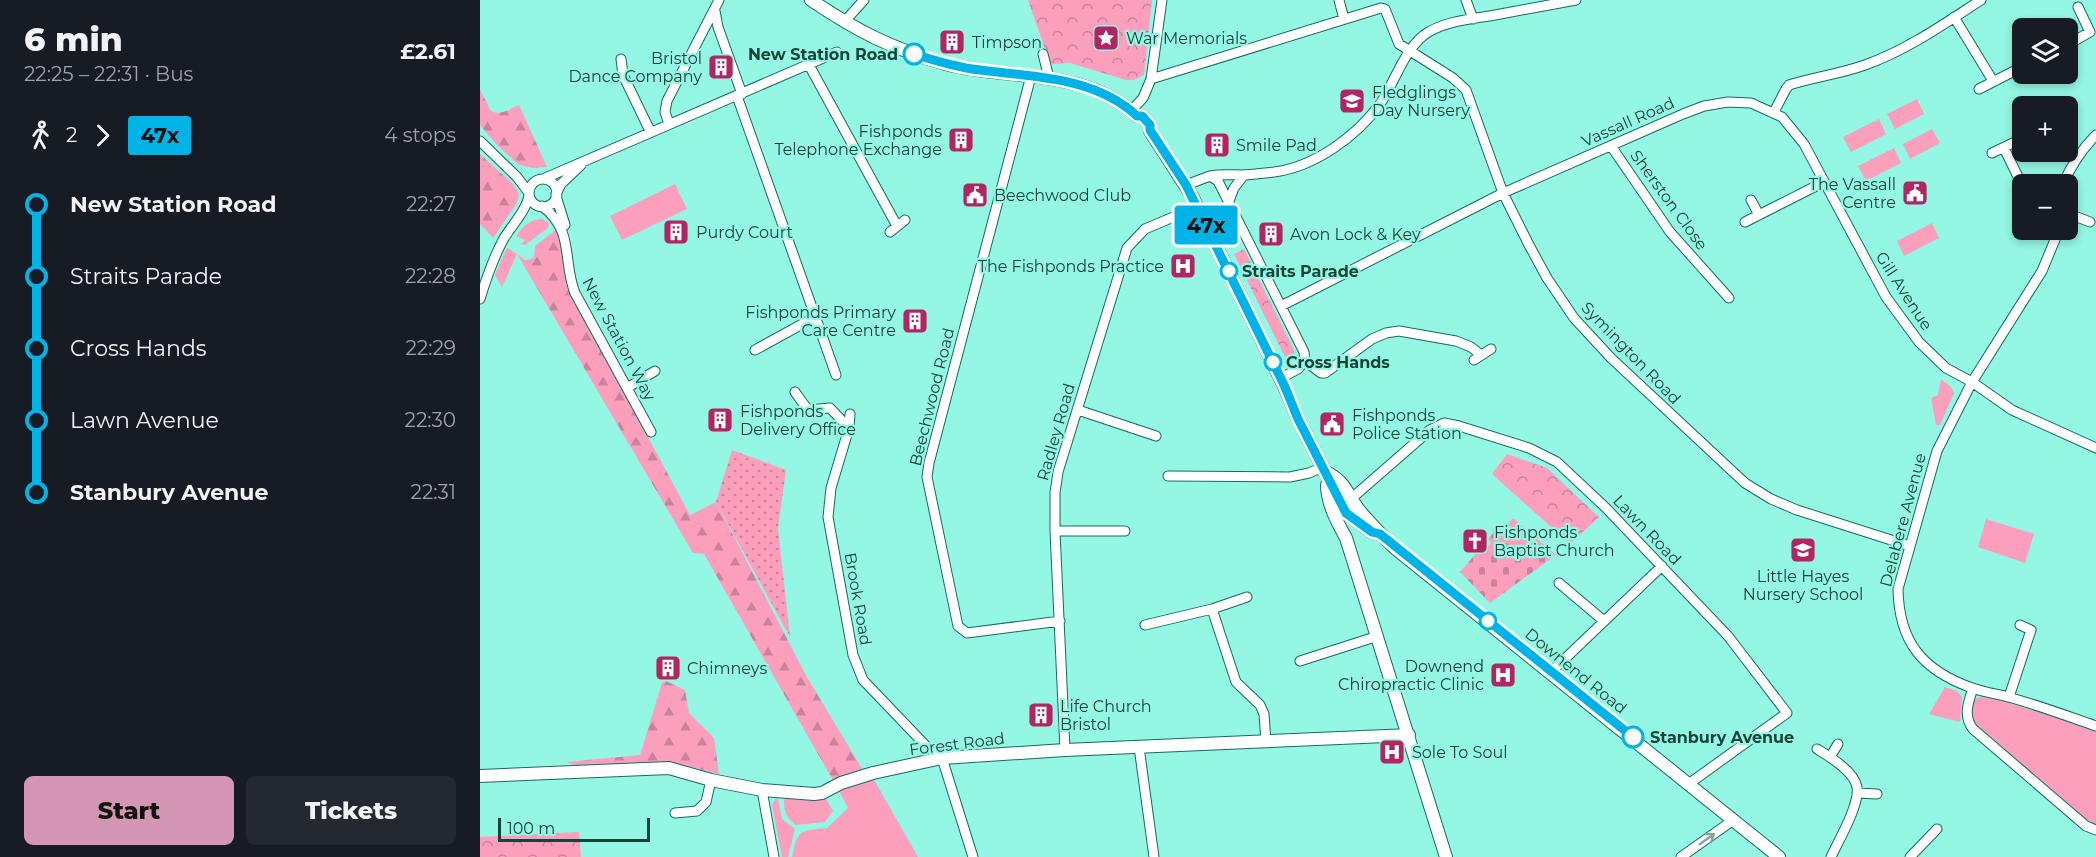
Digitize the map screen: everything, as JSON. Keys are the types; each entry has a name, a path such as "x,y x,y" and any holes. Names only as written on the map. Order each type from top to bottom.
{"main road":[{"path":"811,0 844,22 888,45 948,64 1048,78 1105,93 1134,114 1142,116 1150,125 1150,130 1186,185 1281,378 1298,419 1346,513 1346,538"},
{"path":"1325,471 1327,494 1346,538 1446,857"},
{"name":"Downend Road","path":"1325,471 1337,477 1380,534 1779,857"},
{"name":"Downend Road","path":"1346,513 1372,532 1380,534"},
{"name":"Forest Road","path":"480,776 669,768 711,780 762,790 822,793 841,783 873,773 942,758 1065,750 1409,735"}],"street":[{"path":"669,124 664,112 667,101 719,0"},
{"path":"844,22 864,0"},
{"path":"1134,114 1151,79 1162,0"},
{"path":"1339,0 1344,19"},
{"path":"1466,0 1473,19"},
{"path":"1186,185 1210,176 1277,172 1305,163 1346,138 1365,122 1380,104 1410,52 1428,32 1473,19 1576,0"},
{"path":"1774,112 1789,85 1841,73 1875,62 1909,45 1981,0"},
{"path":"2078,7 2090,32 2078,39"},
{"path":"1151,79 1381,8 1385,9 1396,40 1410,52"},
{"path":"715,11 739,95 836,375"},
{"path":"1954,17 1993,81"},
{"path":"480,298 502,243 513,223 527,206 530,187 539,180 837,52"},
{"name":"Symington Road","path":"1410,52 1453,78 1466,90 1503,193 1547,278 1574,318 1611,358 1745,483 1771,499 1797,510 1910,546"},
{"path":"1043,54 1048,78"},
{"path":"621,59 623,75 650,132"},
{"path":"809,65 893,229 905,220"},
{"path":"1979,89 2012,72"},
{"name":"Beechwood Road","path":"1031,76 927,477 958,626 968,633 1060,621"},
{"name":"Vassall Road","path":"1281,306 1503,193 1683,114 1704,106 1728,102 1750,103 1774,112"},
{"name":"Gill Avenue","path":"1774,112 1782,117 1804,144 1886,297 1919,342 1946,368 1972,382 2012,410 2096,448"},
{"path":"2069,174 2083,148 2095,136"},
{"path":"480,141 520,180 534,203 542,206"},
{"path":"1992,153 2012,144"},
{"name":"Sherston Close","path":"1611,146 1670,232 1729,298"},
{"path":"2004,148 2017,174"},
{"path":"513,223 542,206 551,204 561,184 585,161"},
{"path":"503,164 522,176 553,184 556,195"},
{"path":"1229,201 1234,188 1244,175"},
{"path":"1210,176 1218,181 1229,201 1304,352 1305,361 1321,373 1325,373 1372,339 1399,331 1456,341 1472,347 1478,358 1491,349"},
{"path":"1745,222 1824,182"},
{"name":"New Station Way","path":"556,195 557,205 567,232 568,258"},
{"path":"1750,200 1759,215"},
{"name":"New Station Way","path":"542,206 551,213 561,228 575,293 651,432"},
{"name":"Radley Road","path":"1065,750 1055,531 1055,494 1058,472 1127,248 1145,229 1197,207"},
{"path":"2078,217 2090,222"},
{"name":"Delabere Avenue","path":"2055,240 2042,271 1972,382 1937,451 1898,589 1902,622 1908,639 1917,652 1938,673 1973,688 2009,697 2096,726"},
{"path":"755,350 815,316"},
{"path":"1281,378 1298,369 1305,361"},
{"path":"627,388 655,371"},
{"path":"795,392 812,412 830,408 849,428"},
{"path":"1078,410 1156,436"},
{"name":"Brook Road","path":"850,414 849,428 831,488 828,517 853,655 863,680 929,749 942,758"},
{"name":"Lawn Road","path":"1352,498 1430,430 1444,423 1529,448 1557,462 1605,507 1728,636 1787,713 1689,783"},
{"path":"1168,476 1290,477 1325,471"},
{"path":"1055,531 1125,531"},
{"path":"1551,672 1662,566"},
{"path":"1559,583 1604,621"},
{"path":"1145,625 1212,609 1247,597"},
{"path":"1212,609 1236,682 1260,705 1264,714 1266,742"},
{"path":"2020,625 2031,630 2042,631"},
{"path":"2009,697 2031,630"},
{"path":"1300,661 1378,636"},
{"path":"1973,688 1966,709 1968,722 1973,729 2086,826 2096,830"},
{"path":"1830,757 1838,744"},
{"path":"1139,747 1154,857"},
{"path":"1817,749 1830,757 1855,781 1857,793 1831,857"},
{"path":"942,758 974,857"},
{"path":"675,813 698,811 706,802 711,780"},
{"path":"762,790 774,857"},
{"path":"1857,793 1877,794"},
{"path":"1681,857 1732,821"},
{"path":"1910,857 1937,829"}],"green space":[{"path":"1028,0 1152,0 1144,75 1134,80 1126,80 1070,63 1050,64"},
{"path":"480,90 491,111 498,113 519,105 547,167 533,168 519,165 497,145 480,125"},
{"path":"1917,99 1924,114 1895,129 1887,114"},
{"path":"1879,119 1886,134 1851,152 1843,137"},
{"path":"1932,129 1940,143 1910,159 1903,144"},
{"path":"1894,148 1901,163 1866,181 1858,166"},
{"path":"480,154 513,184 519,194 517,203 493,238 480,224"},
{"path":"675,184 687,209 622,240 610,216"},
{"path":"543,219 549,223 548,228 525,245 521,244 525,240 516,236 521,229 531,222"},
{"path":"1932,223 1939,238 1904,256 1897,241"},
{"path":"557,229 570,292 690,515 716,502 807,677 864,772 834,782 704,554 693,553 517,254 525,260 534,257 535,246"},
{"path":"507,248 517,254 502,287 495,275"},
{"path":"1244,249 1295,352 1293,356 1285,357 1234,254"},
{"path":"1941,379 1951,387 1954,393 1940,425 1936,425 1931,398 1938,395"},
{"path":"732,450 786,470 778,528 790,637 716,502"},
{"path":"1507,454 1547,468 1599,517 1570,544 1492,474"},
{"path":"1513,518 1556,555 1490,603 1460,572 1479,550 1483,553 1491,542 1488,539 1496,525 1503,530"},
{"path":"1986,519 2034,534 2025,563 1978,547"},
{"path":"666,681 685,690 689,713 714,738 719,774 682,765 587,767 575,766 567,762 640,755 662,683"},
{"path":"1945,687 1957,691 1962,697 1960,722 1929,714"},
{"path":"1987,696 2096,730 2096,826 2081,816 1972,721 1972,704 1977,698"},
{"path":"873,778 918,857 792,857 801,834 805,831 826,828 820,835 848,808 839,791"},
{"path":"825,797 833,811 825,822 796,825 786,814 784,800 786,798"},
{"path":"775,799 778,799 782,819 795,829 788,857 782,857 772,805"},
{"path":"579,832 581,857 480,857 480,837"}],"bus line":[{"name":"47x","path":"914,54 948,64 1048,78 1079,85 1105,93 1137,116 1142,116 1150,125 1150,130 1192,196 1285,387 1298,419 1346,513 1372,532 1380,534 1633,737"}],"place":[{"name":"War Memorials","path":"1106,38"},
{"name":"Timpson","path":"952,42"},
{"name":"New Station Road","path":"914,54"},
{"name":"Bristol Dance Company","path":"721,67"},
{"name":"Fledglings Day Nursery","path":"1352,101"},
{"name":"Fishponds Telephone Exchange","path":"961,140"},
{"name":"Smile Pad","path":"1217,145"},
{"name":"The Vassall Centre","path":"1915,193"},
{"name":"Beechwood Club","path":"975,195"},
{"name":"Purdy Court","path":"676,232"},
{"name":"Avon Lock & Key","path":"1271,234"},
{"name":"The Fishponds Practice","path":"1183,266"},
{"name":"Straits Parade","path":"1229,271"},
{"name":"Fishponds Primary Care Centre","path":"915,321"},
{"name":"Cross Hands","path":"1273,362"},
{"name":"Fishponds Delivery Office","path":"720,420"},
{"name":"Fishponds Police Station","path":"1332,424"},
{"name":"Fishponds Baptist Church","path":"1475,541"},
{"name":"Little Hayes Nursery School","path":"1803,550"},
{"name":"Chimneys","path":"668,668"},
{"name":"Downend Chiropractic Clinic","path":"1503,675"},
{"name":"Life Church Bristol","path":"1041,715"},
{"name":"Stanbury Avenue","path":"1633,737"},
{"name":"Sole To Soul","path":"1392,752"}]}
